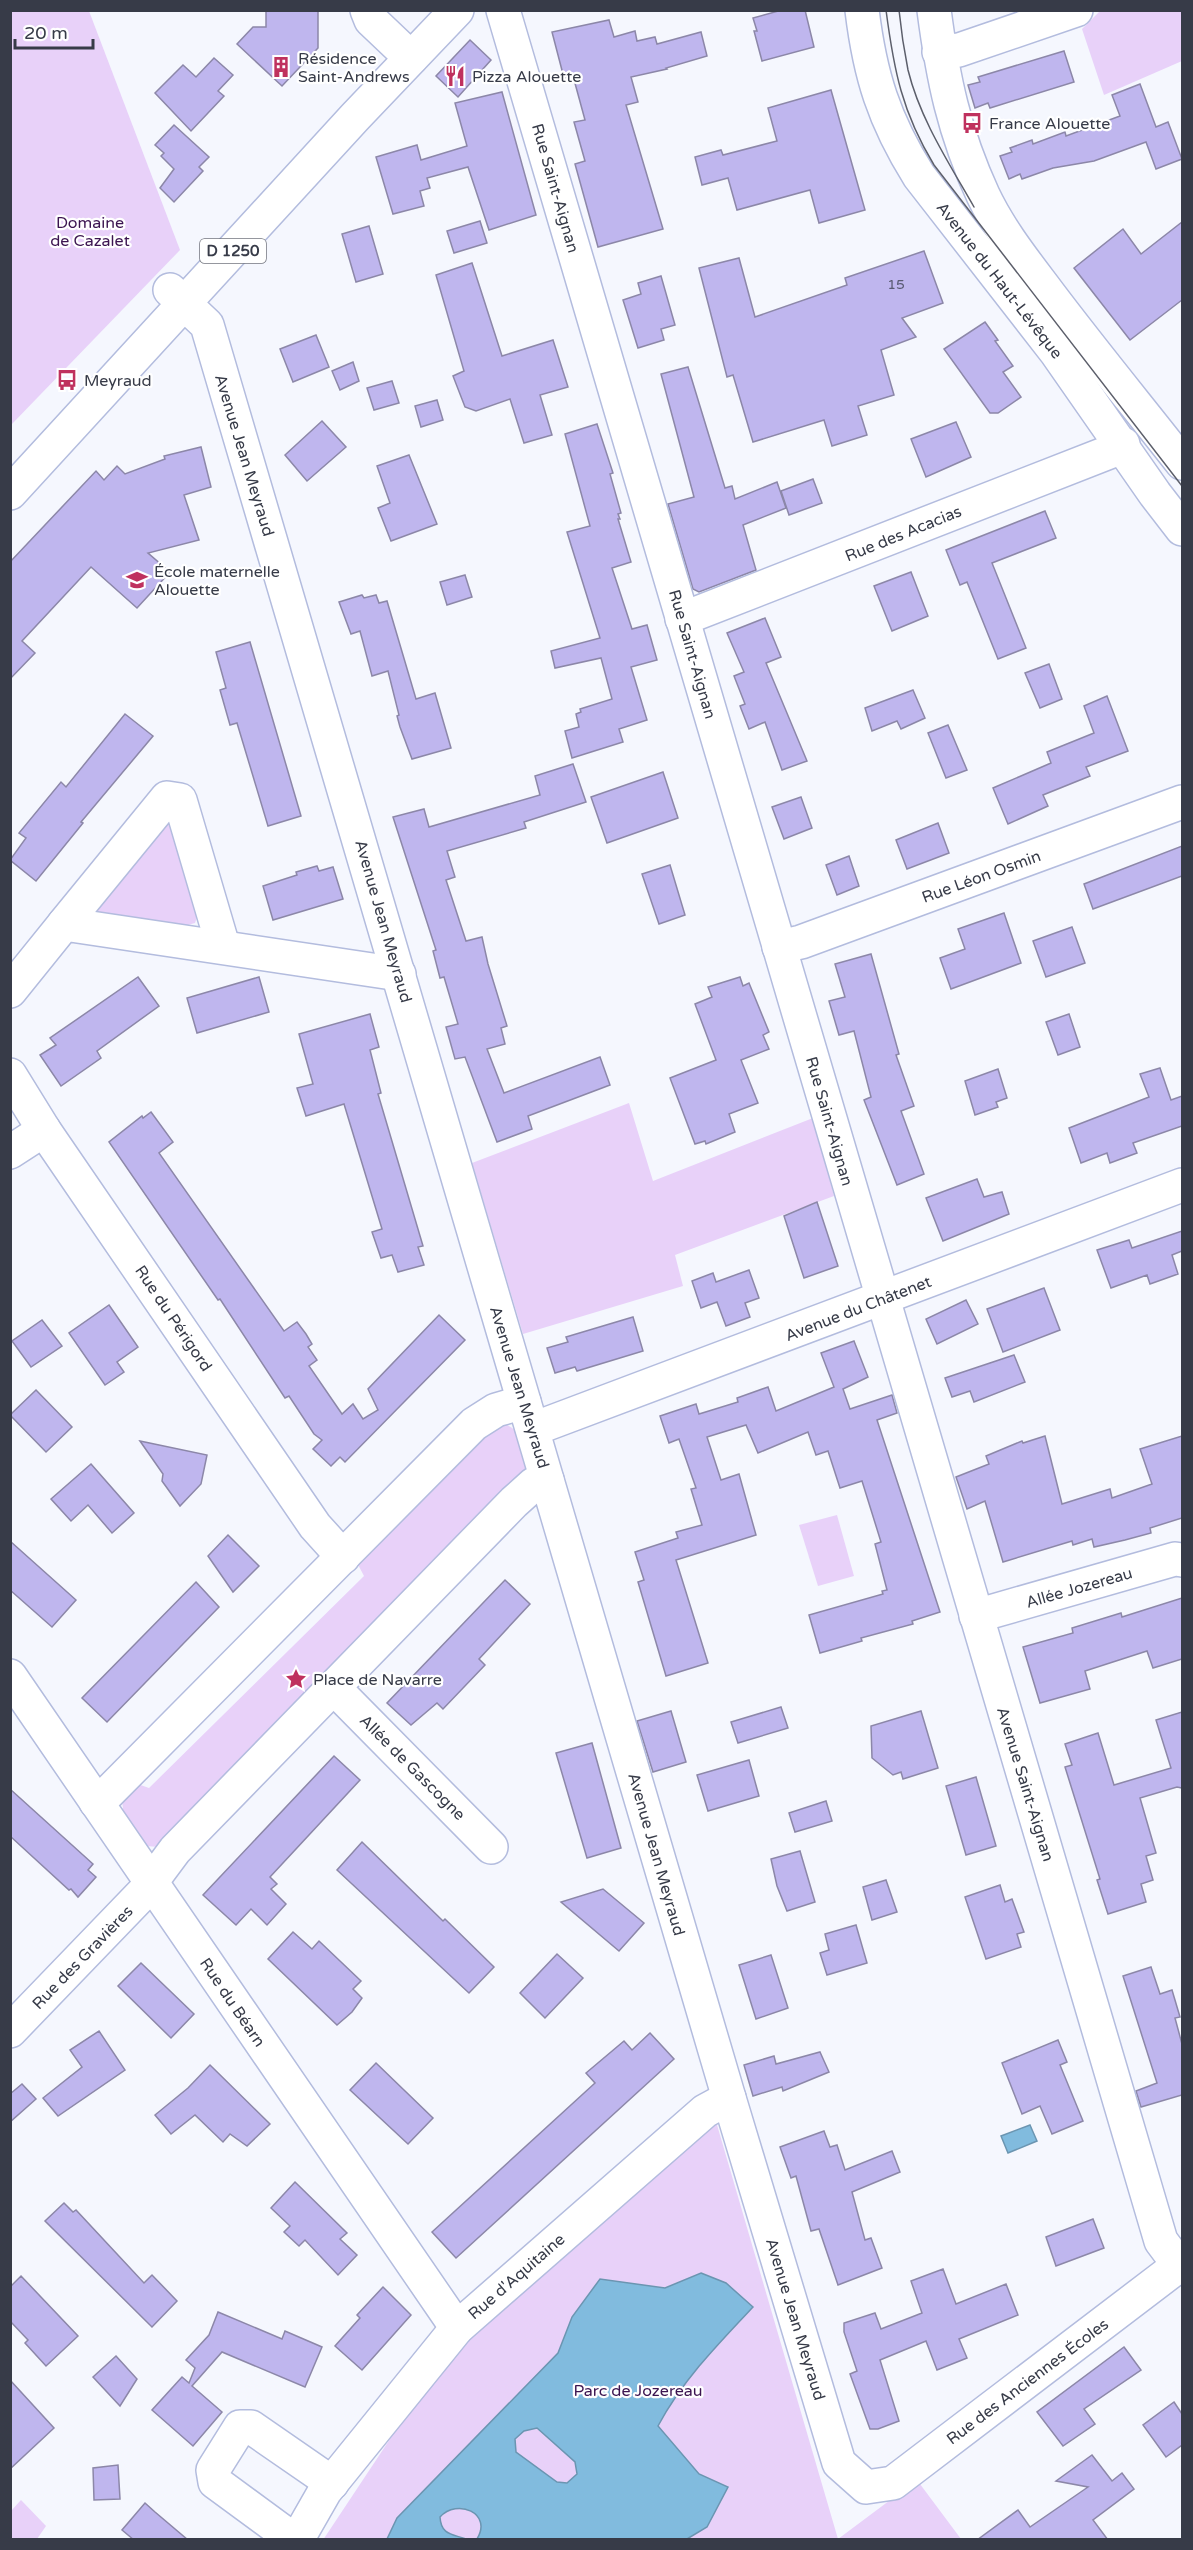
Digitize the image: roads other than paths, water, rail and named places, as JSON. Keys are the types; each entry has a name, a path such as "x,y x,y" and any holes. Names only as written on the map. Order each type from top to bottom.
{"street":[{"path":"367,10 371,20 404,51"},
{"name":"D 1250","path":"404,51 425,10"},
{"name":"D 1250","path":"10,493 178,297 404,51 457,10"},
{"name":"Rue Saint-Aignan","path":"503,10 883,1298"},
{"name":"Avenue du Haut-Lévêque","path":"862,10 872,77 900,146 919,176 1056,352 1182,529"},
{"name":"Avenue du Haut-Lévêque","path":"934,10 946,90 955,123 983,196 1010,243 1182,463"},
{"path":"939,52 959,50 1076,10"},
{"name":"D 1250","path":"10,462 178,297"},
{"name":"Avenue Jean Meyraud","path":"178,297 207,325 729,2098 839,2463 866,2487"},
{"name":"Rue des Acacias","path":"682,618 1112,451 1123,444"},
{"path":"10,991 167,798 180,800 223,946"},
{"name":"Rue Léon Osmin","path":"779,948 801,942 1182,802"},
{"path":"64,924 399,974"},
{"name":"Rue du Périgord","path":"10,1076 44,1130 315,1526 343,1557"},
{"path":"10,1152 44,1130"},
{"name":"Avenue du Châtenet","path":"528,1415 544,1425 1182,1185"},
{"name":"Avenue Saint-Aignan","path":"883,1298 1161,2241 1181,2264"},
{"path":"96,1802 107,1794 474,1424 496,1410 528,1415"},
{"path":"152,1882 175,1850 514,1502 534,1484 547,1480"},
{"name":"Allée Jozereau","path":"976,1616 1175,1559 1182,1560"},
{"name":"Rue du Béarn","path":"10,1676 457,2328"},
{"name":"Allée de Gascogne","path":"334,1688 491,1847"},
{"name":"Rue des Gravières","path":"10,2031 152,1882"},
{"name":"Rue d'Aquitaine","path":"332,2483 251,2427 240,2427 213,2470 215,2482 295,2540 332,2483 457,2328 705,2111 729,2098"},
{"name":"Rue des Anciennes Écoles","path":"866,2487 893,2483 1181,2264"}],"water":[{"path":"1030,2125 1037,2141 1008,2153 1001,2136"},
{"path":"701,2273 726,2283 753,2307 689,2378 658,2426 699,2474 728,2487 707,2527 687,2539 477,2539 481,2530 477,2516 471,2511 455,2509 447,2511 440,2517 441,2523 448,2533 466,2539 387,2539 397,2518 558,2353 572,2317 600,2279 665,2288","holes":["537,2428 575,2462 577,2474 567,2483 557,2482 516,2452 515,2439 524,2431"]}],"tram line":[{"path":"886,10 892,52 901,90 914,127 934,165 1182,486"},
{"path":"899,10 913,88 936,140 974,207"}],"place":[{"name":"Résidence Saint-Andrews","path":"281,67"},
{"name":"Pizza Alouette","path":"455,76"},
{"name":"France Alouette","path":"972,123"},
{"name":"Meyraud","path":"67,380"},
{"name":"École maternelle Alouette","path":"137,580"},
{"name":"Place de Navarre","path":"296,1679"}],"park label":[{"name":"Domaine de Cazalet","path":"90,231"},
{"name":"Parc de Jozereau","path":"638,2390"}]}
